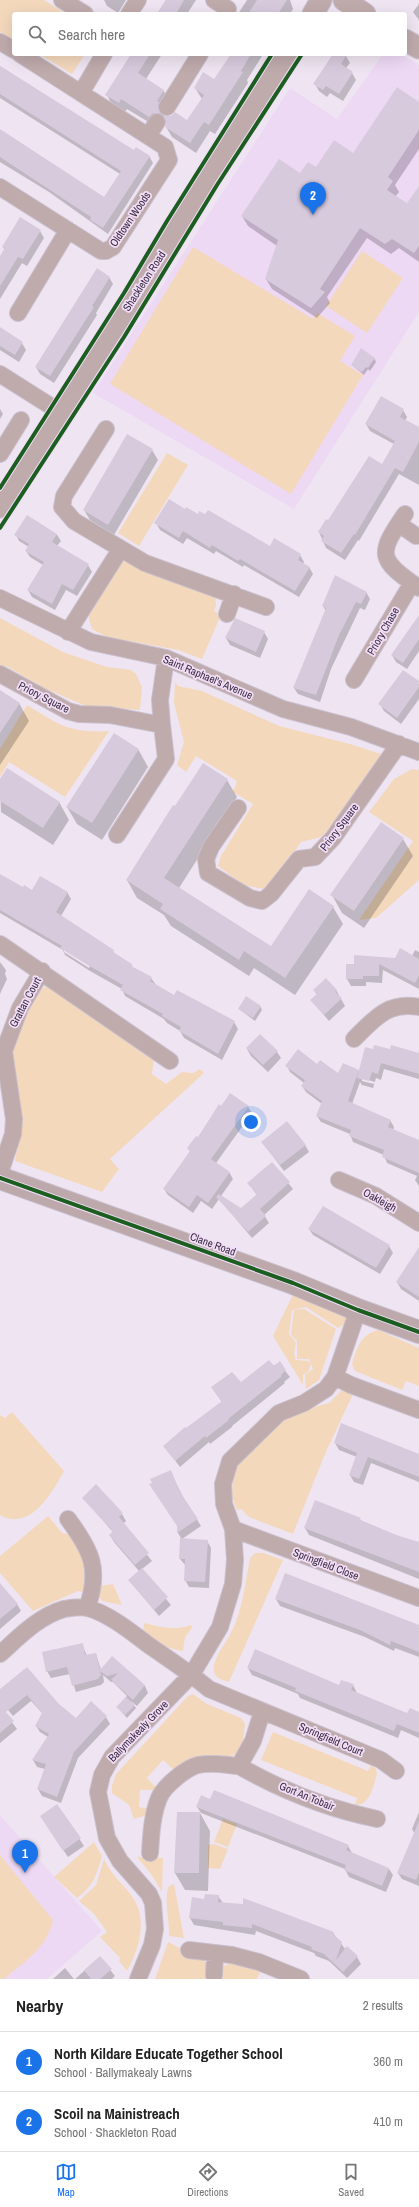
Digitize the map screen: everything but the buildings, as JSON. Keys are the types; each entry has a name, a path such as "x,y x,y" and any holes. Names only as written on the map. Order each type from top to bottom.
{"main road":[{"name":"Clane Road","path":"0,1178 293,1283 358,1310 419,1332"}],"street":[{"path":"62,0 82,12"},
{"path":"130,12 138,0"},
{"path":"214,0 228,9 226,12"},
{"path":"313,12 321,0"},
{"path":"344,0 362,12"},
{"path":"407,41 419,48"},
{"path":"0,42 12,49"},
{"path":"23,56 148,136 156,122"},
{"path":"81,93 103,56"},
{"path":"166,107 199,56"},
{"name":"Shackleton Road","path":"0,508 286,56"},
{"name":"Oldtown Woods","path":"2,193 68,230 101,251 106,251 113,247 169,160 165,147 148,136"},
{"path":"18,314 68,230"},
{"path":"0,374 60,412"},
{"path":"2,446 21,420"},
{"path":"106,429 64,496 62,507 71,519 120,550 171,574 266,606"},
{"name":"Priory Chase","path":"354,680 415,586 391,567 387,557 388,540 402,519 416,536"},
{"path":"68,632 120,550"},
{"path":"227,614 234,594"},
{"name":"Saint Raphael's Avenue","path":"0,598 68,632 102,646 166,658 283,710 351,727 419,752"},
{"path":"116,834 166,759 160,700 166,658"},
{"name":"Priory Square","path":"0,674 68,711 79,714 110,715 162,725"},
{"name":"Priory Square","path":"238,808 211,847 206,859 208,873 250,898 262,901 271,894 299,859 315,857 333,838 399,744"},
{"name":"Grattan Court","path":"0,944 42,971 170,1060"},
{"name":"Grattan Court","path":"0,1173 13,1134 14,1119 4,1051 20,1008 42,971"},
{"path":"354,1039 374,1018 394,1006 419,1007"},
{"name":"Oakleigh","path":"339,1180 376,1196 419,1223"},
{"name":"Ballymakealy Grove","path":"138,1979 152,1945 155,1929 153,1903 149,1894 128,1872 107,1838 98,1792 106,1765 192,1674 220,1627 227,1610 233,1584 236,1560 233,1529 224,1504 222,1484 230,1461 279,1412 304,1403 326,1389 336,1377 358,1310"},
{"path":"336,1377 351,1385 419,1410"},
{"path":"68,1519 85,1542 91,1557 93,1582 87,1608"},
{"name":"Springfield Close","path":"233,1529 419,1598"},
{"path":"0,1654 50,1614 66,1609 87,1608 106,1615 192,1674"},
{"name":"Springfield Court","path":"192,1674 209,1689 381,1760 396,1771"},
{"path":"150,1853 154,1818 159,1797 178,1776 197,1765 210,1763 239,1766 253,1741 262,1712"},
{"name":"Gort An Tobair","path":"239,1766 328,1806 377,1819"},
{"path":"189,1950 232,1955 259,1962 301,1979"},
{"path":"214,1975 215,1953"}],"shaded area":[{"path":"0,0 44,0 63,12 12,12 12,39 0,32"},
{"path":"42,56 84,56 72,74"},
{"path":"382,56 404,56 419,65 419,312 294,509 93,393 290,88 337,119"},
{"path":"193,247 313,319 317,313 355,336 340,361 363,375 291,494 110,384"},
{"path":"362,251 403,278 367,333 326,306"},
{"path":"167,453 188,465 139,546 118,533"},
{"path":"126,561 159,577 215,593 216,605 214,611 221,615 202,659 178,650 107,637 92,629 89,619 89,611 121,562"},
{"path":"0,618 63,652 107,667 131,670 136,674 142,687 140,710 86,706 44,688 6,666 0,666"},
{"path":"175,682 178,686 202,691 279,726 350,744 381,754 348,806 321,837 301,842 284,868 264,889 244,885 218,866 221,856 253,804 233,792 237,781 196,756 186,772 177,765 184,742 174,703"},
{"path":"27,705 56,723 74,729 84,731 109,731 65,797 9,762 0,777 0,749"},
{"path":"412,769 419,770 419,880 376,918 359,920 413,841 369,812 394,779"},
{"path":"46,986 53,987 154,1058 152,1074 166,1084 182,1072 193,1073 200,1069 204,1073 110,1159 119,1169 102,1192 15,1161 22,1125 11,1049 26,1012 40,990"},
{"path":"296,1288 350,1312 346,1323 338,1328 306,1307 292,1310 289,1334 296,1343 294,1353 296,1360 308,1361 311,1364 308,1372 303,1375 303,1385 273,1336"},
{"path":"304,1309 336,1329 319,1380 306,1389 305,1375 313,1369 309,1359 297,1359 297,1341 291,1335 294,1310"},
{"path":"378,1330 419,1348 419,1386 406,1381 402,1390 355,1371 352,1364 360,1343 367,1335"},
{"path":"342,1390 354,1392 325,1454 293,1534 249,1517 241,1509 237,1510 232,1497 233,1475 241,1460 285,1415 329,1403"},
{"path":"12,1412 64,1471 53,1490 39,1508 21,1518 11,1519 0,1515 0,1415 5,1418"},
{"path":"48,1516 62,1533 69,1535 75,1540 82,1557 84,1567 84,1585 82,1592 78,1591 33,1611 0,1573 0,1556"},
{"path":"255,1553 263,1553 283,1560 229,1682 216,1676 214,1672 215,1663 235,1624 243,1596 250,1558"},
{"path":"113,1584 122,1605 102,1601 100,1597 100,1586"},
{"path":"144,1623 173,1628 191,1625 192,1628 185,1637 183,1651 167,1646 143,1632"},
{"path":"193,1694 207,1704 241,1718 245,1724 243,1740 246,1741 236,1754 230,1756 204,1755 195,1757 173,1769 163,1760 147,1778 158,1790 140,1790 139,1807 150,1809 147,1815 134,1819 129,1805 112,1793 112,1786 116,1774 188,1696"},
{"path":"273,1732 368,1771 371,1765 376,1769 377,1774 368,1798 365,1802 355,1805 357,1798 261,1760"},
{"path":"0,1815 102,1931 47,1979 0,1979"},
{"path":"223,1819 237,1824 228,1847 214,1842"},
{"path":"94,1842 102,1856 100,1863 91,1885 77,1898 54,1877"},
{"path":"214,1844 228,1849 220,1869 208,1868 208,1845"},
{"path":"0,1855 53,1920 50,1930 41,1946 4,1979 0,1979"},
{"path":"137,1857 163,1858 162,1892 151,1874"},
{"path":"104,1859 118,1880 135,1900 139,1910 141,1930 139,1941 127,1971 119,1961 120,1958 100,1937 107,1932 94,1914 79,1901 96,1885"},
{"path":"174,1884 184,1938 169,1936 167,1891 169,1886"},
{"path":"168,1942 204,1960 207,1964 221,1968 231,1962 262,1968 257,1979 155,1979"}],"cycle path":[{"path":"0,488 124,293 167,221 271,56"},
{"path":"0,528 124,337 217,185 301,56"},
{"path":"0,1178 293,1283 358,1310 419,1332"}],"place":[{"name":"Scoil na Mainistreach","path":"313,215"},
{"name":"North Kildare Educate Together School","path":"25,1873"}]}
